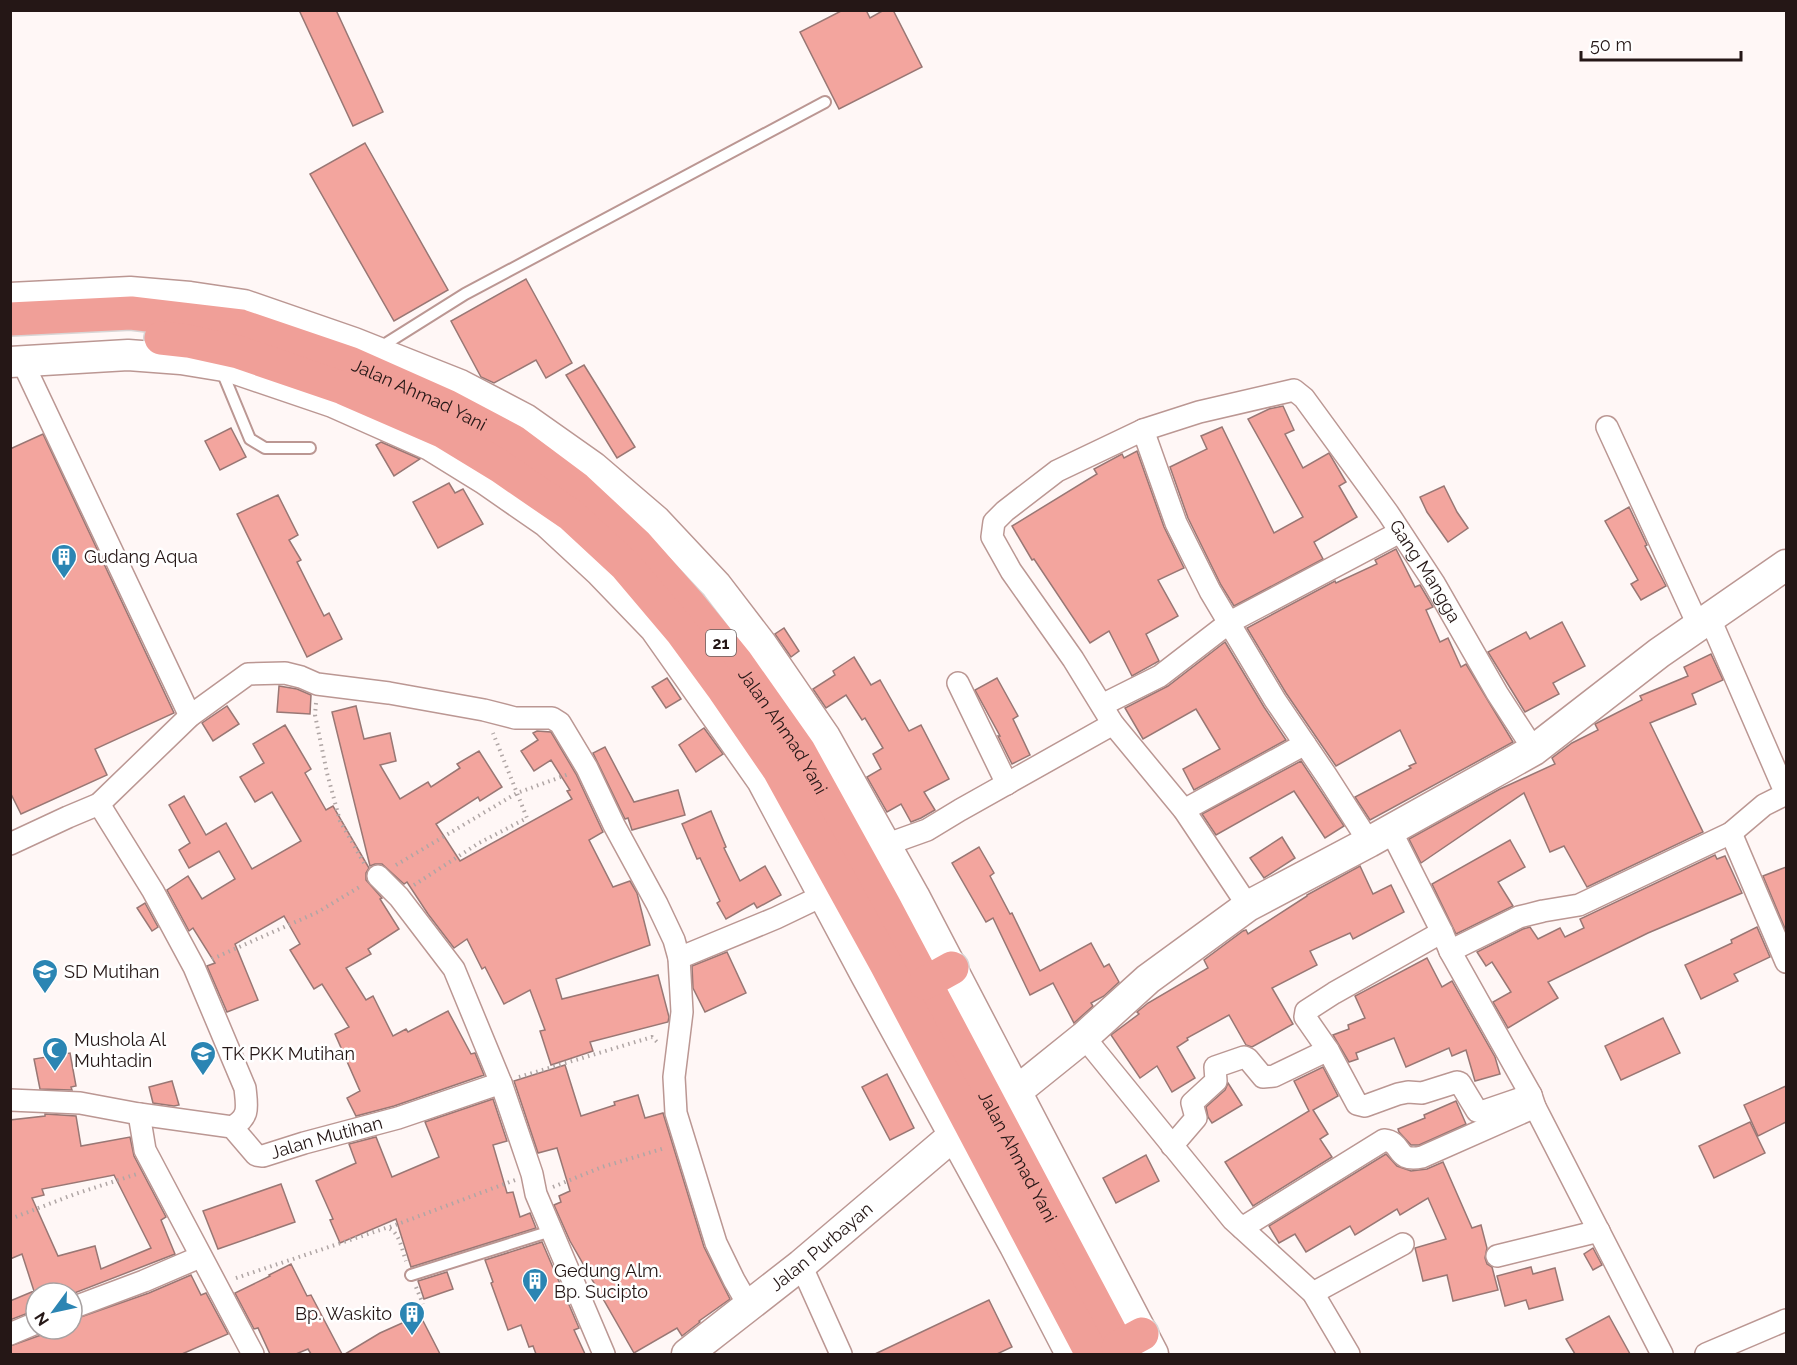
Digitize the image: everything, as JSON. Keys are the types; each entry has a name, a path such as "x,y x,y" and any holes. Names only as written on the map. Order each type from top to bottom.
{"highway":[{"name":"Jalan Ahmad Yani","path":"10,319 130,313 241,326 350,363 447,406 513,441 576,488 636,544 689,604 737,663 799,751 938,975 1126,1349"},
{"name":"Jalan Ahmad Yani","path":"14,353 127,333 188,341 238,352 343,388 442,431 501,467 571,515 626,566 681,631 779,770 876,970 1022,1242 1126,1349"}],"street":[{"path":"10,298 130,292 190,297 244,305 374,351 460,385 525,419 593,467 656,522 716,585 762,645 825,737 885,845 938,975 1017,1091 1126,1349"},
{"path":"190,716 14,353 128,355 181,359 230,367 333,402 430,445 486,479 547,522 601,572 655,628 762,780 824,895 876,970 954,1135 1022,1242 1071,1354"},
{"name":"Gang Mangga","path":"1143,430 1199,412 1289,390 1294,390 1304,398 1434,583 1497,693 1534,750"},
{"path":"1533,1101 1477,1111 1460,1083 1457,1082 1422,1094 1408,1092 1360,1106 1328,1050 1305,1017 1306,1011 1334,993 1446,941 1519,917 1579,905 1731,833 1764,805 1786,794 1705,623 1607,427"},
{"path":"1248,906 1184,810 1113,724 1072,659 1011,571 992,537 994,522 1057,471 1143,430 1176,523 1210,591 1275,700 1305,744 1380,837 1446,941 1533,1101 1662,1354"},
{"path":"1102,705 1160,676 1230,622 1400,532"},
{"path":"1017,1091 1084,1037 1148,979 1248,906 1380,837 1534,750 1659,653 1786,565"},
{"path":"10,844 99,804 190,716 248,674 285,674 301,677 317,684 389,693 484,710 515,718 552,718 560,723 587,768 674,940 679,958 682,1011 674,1077 676,1113 716,1243 749,1306"},
{"path":"958,683 1007,784"},
{"path":"885,845 927,830 1113,724"},
{"path":"1184,810 1305,744"},
{"path":"10,1100 80,1103 139,1114 232,1126 241,1122 247,1110 245,1088 194,967 153,891 99,804"},
{"path":"1731,833 1786,962"},
{"path":"378,876 399,897 454,969 501,1083 532,1174 536,1194 604,1354"},
{"path":"679,958 776,918 824,895"},
{"path":"1084,1037 1242,1228 1313,1293 1349,1354"},
{"path":"1172,1146 1196,1118 1192,1102 1216,1081 1214,1070 1218,1064 1244,1057 1263,1077 1274,1076 1328,1050"},
{"name":"Jalan Mutihan","path":"232,1126 256,1155 262,1156 398,1118 501,1083"},
{"path":"1242,1228 1384,1140 1393,1143 1410,1160 1422,1157 1533,1101"},
{"path":"139,1114 145,1150 252,1354"},
{"name":"Jalan Purbayan","path":"687,1354 801,1266 954,1135"},
{"path":"1497,1256 1599,1231"},
{"path":"1313,1293 1403,1244"},
{"path":"84,1304 200,1257"},
{"path":"801,1266 841,1354"},
{"path":"1706,1354 1786,1320"},
{"path":"10,1334 24,1328"}],"lane":[{"path":"374,351 465,294 825,102"},
{"path":"219,365 250,439 265,448 310,448"},
{"path":"411,1275 551,1231"}],"path":[{"path":"317,684 315,715 340,821 365,866 378,876"},
{"path":"399,897 479,843 527,818 484,710"},
{"path":"517,793 587,768"},
{"path":"501,1083 652,1037 658,1042 674,1077"},
{"path":"536,1194 602,1167 684,1142"},
{"path":"10,1219 75,1194 154,1168"},
{"path":"215,1285 386,1228 532,1174"},
{"path":"386,1228 391,1228 396,1232 423,1304"}],"building":[{"path":"299,10 336,10 383,112 353,126"},
{"path":"843,10 866,10 870,18 884,10 893,10 922,67 839,109 800,32"},
{"path":"365,143 448,290 394,321 310,174"},
{"path":"526,279 572,363 546,378 536,360 494,383 481,377 451,321"},
{"path":"584,365 635,447 617,458 566,375"},
{"path":"1283,406 1294,430 1285,434 1303,468 1329,453 1346,482 1339,486 1357,517 1314,542 1323,559 1234,606 1188,518 1170,467 1207,449 1201,436 1222,427 1274,533 1303,517 1248,419 1269,409"},
{"path":"231,428 246,457 220,470 205,441"},
{"name":"Gudang Aqua","path":"43,434 174,713 95,749 107,775 21,814 10,792 10,449"},
{"path":"381,442 420,459 394,476 376,445"},
{"path":"1137,451 1164,527 1184,568 1158,580 1178,616 1146,634 1159,661 1132,676 1109,631 1090,643 1034,559 1032,560 1012,526 1097,474 1094,469 1122,454 1124,458"},
{"path":"449,483 455,493 463,489 483,524 438,548 413,502"},
{"path":"1444,486 1468,528 1448,542 1427,512 1420,497"},
{"path":"278,495 298,535 289,540 301,560 297,562 324,616 329,613 342,639 307,657 237,514"},
{"path":"1629,507 1647,545 1645,546 1666,586 1641,600 1631,584 1638,580 1605,521"},
{"path":"1396,549 1415,587 1420,585 1433,607 1426,610 1440,642 1448,638 1461,667 1466,664 1513,742 1370,820 1355,797 1411,768 1409,766 1416,763 1400,730 1336,766 1286,693 1247,628 1335,581 1336,583 1377,564 1375,560"},
{"path":"1562,622 1585,666 1553,683 1559,694 1525,712 1488,652 1526,632 1530,639"},
{"path":"784,628 799,651 791,657 775,634"},
{"path":"1225,642 1286,740 1194,790 1183,769 1220,749 1196,709 1143,739 1125,708 1168,686"},
{"path":"1711,654 1723,680 1692,694 1696,704 1650,723 1703,832 1587,887 1564,846 1550,852 1524,793 1421,863 1409,839 1500,789 1555,764 1552,758 1572,743 1598,730 1595,724 1642,700 1640,696 1688,676 1684,667"},
{"path":"854,657 871,685 880,680 909,731 921,725 949,779 924,792 935,810 911,822 901,804 887,812 867,777 881,769 873,754 883,748 865,718 862,720 846,695 826,708 813,689 835,675 833,671"},
{"path":"667,678 681,699 666,708 652,687"},
{"path":"997,678 1018,716 1013,719 1030,755 1012,764 975,690"},
{"path":"279,686 297,689 311,695 310,714 277,712"},
{"path":"227,706 239,724 213,741 202,723"},
{"path":"356,706 364,739 390,733 396,761 380,765 400,799 428,782 431,787 460,768 457,764 479,751 502,787 480,801 478,797 436,824 460,861 572,799 567,791 570,790 551,760 534,771 521,751 538,740 533,733 551,732 576,774 603,832 589,840 613,887 630,881 637,893 650,945 556,979 562,999 658,975 669,1017 668,1022 590,1042 593,1051 551,1065 540,1031 545,1030 530,990 504,1004 485,967 482,969 467,939 454,948 407,882 404,884 382,864 370,866 332,712"},
{"path":"285,725 311,769 305,773 326,810 333,806 369,868 366,880 382,898 380,899 399,929 368,949 371,954 346,968 366,1000 373,996 393,1036 406,1029 408,1032 448,1011 471,1054 475,1053 484,1075 394,1106 356,1116 347,1098 360,1091 335,1034 349,1027 322,984 314,989 290,950 300,944 284,916 235,944 258,1000 227,1012 207,966 215,963 193,928 189,931 167,890 188,876 202,899 235,879 219,851 189,868 179,850 190,843 169,805 184,796 206,835 226,823 252,869 301,841 272,792 255,802 240,777 264,763 253,744"},
{"path":"704,728 723,754 696,772 679,745"},
{"path":"605,747 634,802 678,790 685,815 632,830 628,818 625,819 593,753"},
{"path":"1301,761 1344,826 1325,838 1294,791 1216,835 1202,814"},
{"path":"711,811 726,847 724,848 740,881 765,866 781,895 757,908 754,903 726,919 717,903 720,901 700,858 697,859 682,824"},
{"path":"1282,837 1295,858 1264,878 1250,858"},
{"path":"1510,840 1525,867 1498,882 1513,906 1456,934 1432,884"},
{"path":"979,847 994,873 990,876 1010,914 1012,913 1040,971 1091,943 1104,967 1109,964 1119,982 1104,996 1091,1003 1093,1006 1074,1023 1053,983 1030,995 993,918 986,922 952,863"},
{"path":"1715,855 1717,859 1725,856 1742,893 1648,933 1548,982 1558,998 1508,1028 1493,1002 1511,992 1492,962 1486,966 1477,952 1530,927 1538,939 1560,928 1565,937 1584,928 1580,919"},
{"path":"1360,866 1373,894 1391,885 1404,912 1353,939 1350,933 1310,951 1317,965 1272,988 1293,1024 1252,1047 1246,1045 1229,1015 1187,1038 1188,1040 1177,1047 1195,1078 1172,1092 1157,1066 1140,1078 1111,1035 1139,1014 1137,1012 1148,1003 1208,968 1204,960 1243,931 1246,930 1248,934 1307,895"},
{"path":"1786,867 1786,931 1763,876"},
{"path":"145,903 158,927 152,931 137,908"},
{"path":"1757,927 1770,957 1734,974 1738,981 1701,999 1685,965 1732,943 1731,940"},
{"path":"727,952 746,993 705,1012 693,988 692,966"},
{"path":"1427,958 1442,987 1452,981 1495,1057 1500,1074 1475,1081 1466,1050 1452,1056 1449,1048 1406,1067 1394,1038 1356,1053 1358,1059 1349,1062 1333,1035 1349,1029 1348,1025 1365,1018 1355,996"},
{"path":"1663,1018 1680,1053 1621,1080 1605,1046"},
{"name":"Mushola Al Muhtadin","path":"70,1053 76,1086 71,1087 72,1090 40,1089 34,1059"},
{"path":"565,1065 581,1116 638,1095 645,1118 663,1113 704,1247 730,1299 682,1336 677,1328 634,1353 570,1241 554,1205 561,1202 559,1196 570,1191 557,1148 538,1153 514,1081"},
{"path":"1323,1067 1338,1096 1313,1110 1328,1134 1320,1139 1332,1157 1253,1206 1225,1162 1309,1111 1294,1081"},
{"path":"887,1074 914,1128 890,1140 862,1087"},
{"path":"172,1081 179,1105 153,1103 149,1087"},
{"path":"1228,1083 1242,1105 1212,1123 1206,1107 1225,1090"},
{"path":"1786,1086 1786,1122 1758,1136 1744,1105"},
{"path":"493,1099 507,1141 493,1145 507,1193 513,1192 520,1217 530,1213 536,1228 411,1267 396,1219 340,1243 330,1220 333,1219 316,1181 356,1163 349,1144 376,1137 392,1177 439,1157 425,1122"},
{"path":"1456,1101 1466,1124 1419,1145 1411,1145 1399,1132 1398,1129 1425,1118 1424,1115"},
{"path":"45,1114 76,1116 81,1146 130,1137 134,1156 166,1217 161,1220 175,1254 84,1289 84,1281 31,1281 22,1254 10,1259 10,1120 45,1116","holes":["114,1175 151,1248 101,1269 95,1246 58,1256 32,1198 44,1195 42,1189"]},
{"path":"1750,1122 1765,1153 1714,1178 1699,1146"},
{"path":"1386,1154 1397,1166 1411,1171 1427,1169 1443,1162 1472,1228 1481,1225 1487,1248 1485,1258 1487,1264 1492,1267 1498,1290 1453,1301 1447,1275 1423,1281 1415,1248 1446,1239 1428,1198 1400,1215 1397,1209 1355,1235 1350,1226 1306,1252 1295,1234 1279,1243 1269,1226"},
{"path":"1146,1155 1159,1181 1116,1203 1103,1178"},
{"path":"281,1184 295,1222 218,1249 203,1211"},
{"name":"Gedung Alm. Bp. Sucipto","path":"542,1242 579,1328 574,1330 585,1354 536,1354 533,1346 529,1347 521,1325 508,1330 485,1260"},
{"path":"1593,1248 1602,1265 1593,1270 1584,1254"},
{"path":"291,1264 307,1296 311,1295 342,1354 311,1354 308,1349 296,1354 270,1354 258,1328 254,1329 235,1293"},
{"path":"1531,1267 1533,1274 1555,1268 1563,1300 1529,1309 1526,1300 1505,1306 1497,1276"},
{"path":"447,1272 453,1289 424,1299 418,1281"},
{"path":"191,1275 201,1295 206,1293 228,1334 182,1354 10,1354 10,1346 24,1341 84,1341 84,1316 149,1293"},
{"path":"24,1295 24,1315 10,1320 10,1301"},
{"path":"989,1300 1012,1347 997,1354 875,1354"},
{"path":"420,1315 440,1354 345,1354 380,1333"},
{"path":"1609,1316 1630,1354 1575,1354 1566,1339"}],"place":[{"name":"Gudang Aqua","path":"64,580"},
{"name":"SD Mutihan","path":"45,995"},
{"name":"Mushola Al Muhtadin","path":"55,1073"},
{"name":"TK PKK Mutihan","path":"203,1077"},
{"name":"Gedung Alm. Bp. Sucipto","path":"535,1304"},
{"name":"Bp. Waskito","path":"412,1337"}]}
